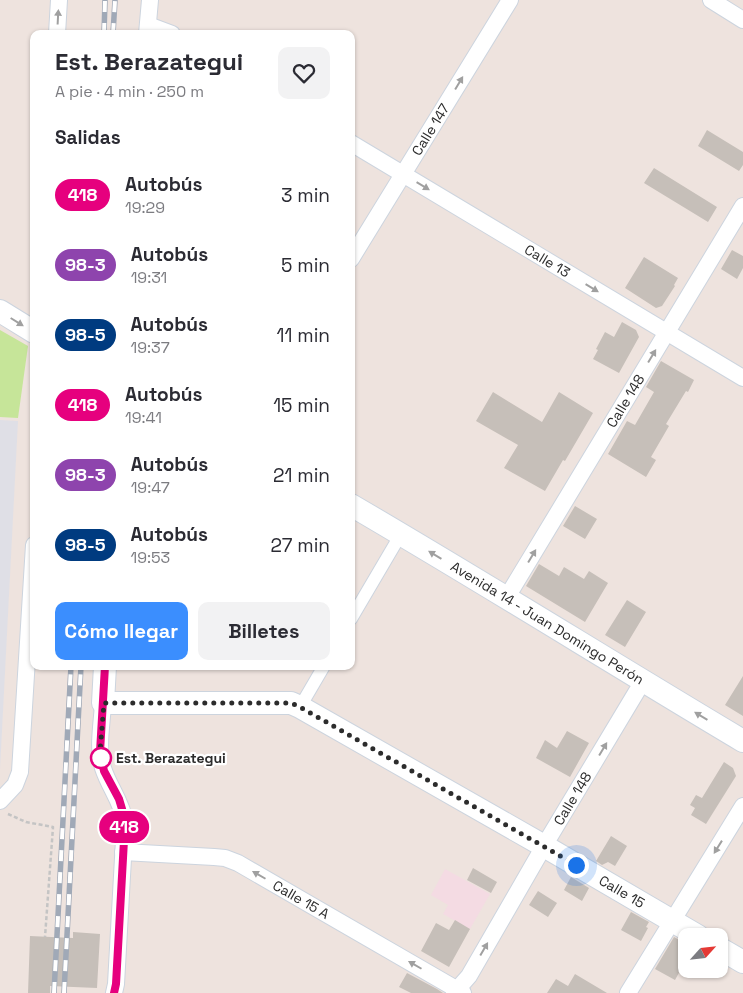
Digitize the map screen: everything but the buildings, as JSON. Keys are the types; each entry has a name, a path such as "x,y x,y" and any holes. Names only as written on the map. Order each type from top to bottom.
{"main road":[{"path":"0,311 30,330"},
{"name":"Avenida 14 - Juan Domingo Perón","path":"355,507 743,741"},
{"path":"104,703 105,670"},
{"name":"Calle 15","path":"104,703 291,703 544,846 684,928"},
{"path":"728,953 743,962"}],"street":[{"path":"58,30 59,0"},
{"path":"148,29 150,0"},
{"name":"Calle 147","path":"355,253 510,0"},
{"path":"710,0 743,20"},
{"name":"Calle 13","path":"355,145 743,378"},
{"name":"Calle 148","path":"507,598 743,206"},
{"path":"355,613 401,534"},
{"path":"4,808 20,772 30,609"},
{"path":"300,707 322,670"},
{"name":"Calle 148","path":"458,992 643,681"},
{"path":"104,703 100,752 104,771 119,799 125,822 114,993"},
{"path":"628,993 743,806"},
{"name":"Calle 15 A","path":"123,852 225,858 238,863 458,992"}],"path":[{"path":"4,808 26,822 53,827 45,937"}],"shaded area":[{"path":"0,420 18,421 0,769"},
{"path":"445,869 490,894 470,929 443,914 448,905 431,895"}],"green space":[{"path":"0,330 28,346 18,418 0,417"}],"railway":[{"path":"104,30 105,0"},
{"path":"113,30 115,0"},
{"path":"54,993 71,670"},
{"path":"64,993 81,670"}],"bus line":[{"name":"418","path":"105,670 101,761 104,771 119,799 125,822 114,993"}],"place":[{"name":"Est. Berazategui","path":"101,758"}],"route":[{"path":"101,758 101,761 104,703 291,703 576,865"}]}
